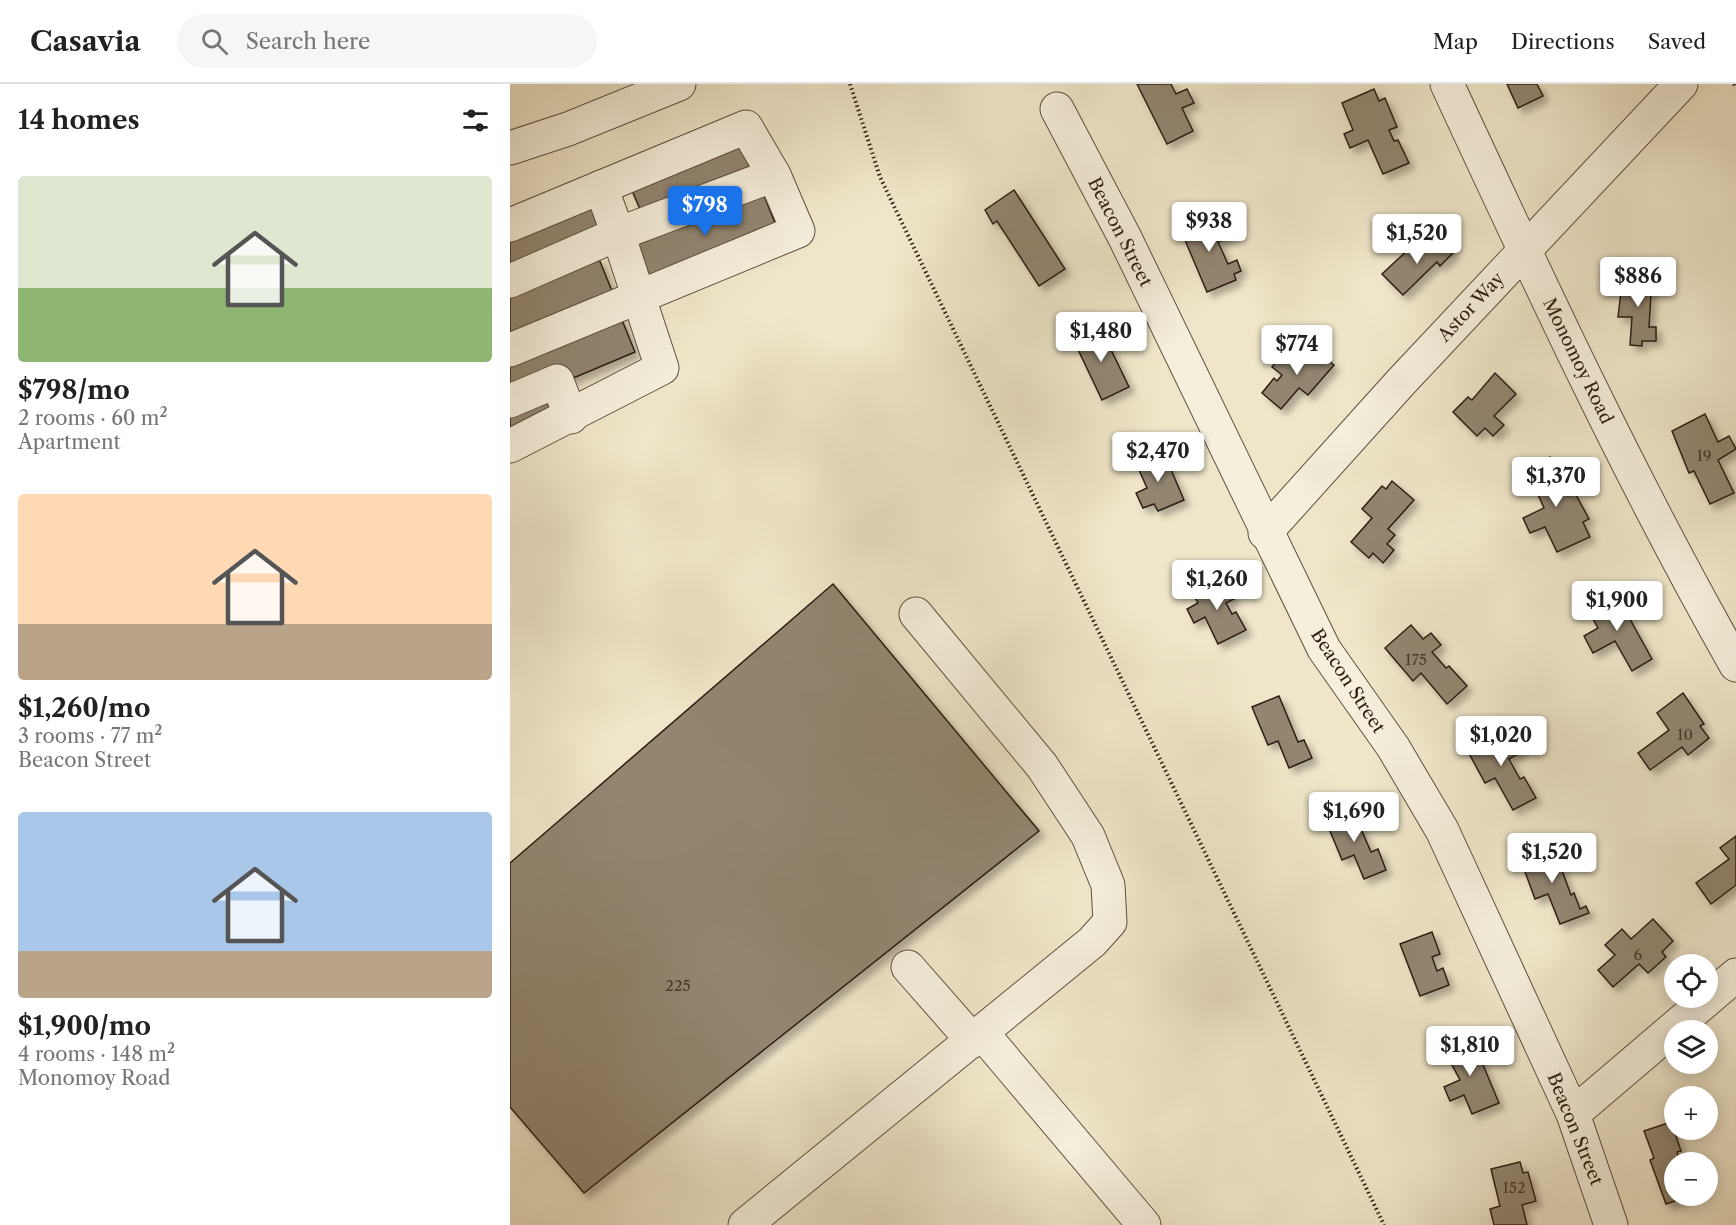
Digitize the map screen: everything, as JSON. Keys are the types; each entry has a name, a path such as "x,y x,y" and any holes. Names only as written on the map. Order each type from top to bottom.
{"street":[{"path":"510,148 568,129 638,92 679,84"},
{"name":"Monomoy Road","path":"1448,84 1524,250 1677,562 1736,665"},
{"name":"Astor Way","path":"1265,533 1524,250 1681,84"},
{"name":"Beacon Street","path":"1057,109 1125,238 1265,533 1324,649 1393,747 1442,830 1573,1114 1611,1225"},
{"path":"510,225 746,127 774,176 798,231 510,350"},
{"path":"510,281 618,234 774,176"},
{"path":"510,446 571,417 662,368 601,187"},
{"path":"510,401 557,381 571,417"},
{"path":"745,1225 1092,942 1110,922 1108,885 1088,836 1042,766 916,614"},
{"path":"908,967 977,1037 1144,1225"},
{"path":"1573,1114 1736,975"}],"path":[{"path":"850,84 880,177 1384,1225"},
{"path":"1734,84 1736,88"}],"building":[{"path":"1137,84 1171,84 1176,94 1187,89 1194,103 1182,108 1193,131 1167,144"},
{"path":"1507,84 1537,84 1543,96 1518,108"},
{"path":"1374,89 1379,101 1385,98 1397,127 1389,130 1394,141 1398,140 1409,163 1383,174 1368,140 1350,148 1344,134 1353,130 1342,103"},
{"path":"739,141 751,171 643,216 630,186"},
{"path":"1014,190 1065,269 1039,286 997,221 993,224 985,210"},
{"path":"763,193 777,228 649,282 634,246"},
{"path":"592,200 605,232 510,270 510,233"},
{"path":"1208,214 1215,230 1223,226 1228,238 1218,242 1228,264 1237,260 1241,271 1234,274 1236,280 1207,292 1179,226"},
{"path":"1437,235 1453,253 1440,266 1437,262 1403,295 1382,274 1412,246 1419,253"},
{"path":"599,259 614,296 510,339 510,296"},
{"path":"1623,275 1652,277 1649,327 1656,327 1656,341 1642,341 1642,346 1630,345 1632,317 1618,317"},
{"path":"620,315 635,352 571,379 510,391 510,360"},
{"path":"1100,327 1129,387 1102,400 1073,339"},
{"path":"1308,344 1334,365 1308,395 1299,388 1281,409 1262,393 1274,378 1277,381 1282,375 1272,367 1282,355 1292,363"},
{"path":"1495,373 1516,394 1494,416 1504,425 1493,436 1485,428 1477,436 1453,412 1468,397 1472,400"},
{"path":"548,397 556,419 510,438 510,413"},
{"path":"1705,414 1718,442 1729,436 1736,449 1718,460 1734,493 1710,504 1694,471 1689,473 1672,431"},
{"path":"1163,451 1184,500 1158,511 1154,504 1143,508 1136,493 1147,488 1136,463"},
{"path":"1550,457 1568,496 1575,493 1589,519 1583,522 1590,537 1557,552 1545,527 1530,533 1523,518 1544,508 1526,468"},
{"path":"1392,481 1414,500 1388,529 1395,535 1387,544 1394,550 1383,563 1373,553 1369,558 1351,542 1372,518 1362,509 1382,486 1386,489"},
{"path":"1222,577 1234,599 1226,603 1232,614 1236,612 1246,630 1218,644 1205,617 1194,623 1187,609 1198,603 1192,592"},
{"path":"833,584 1039,831 584,1193 510,1107 510,863"},
{"path":"1616,594 1652,659 1632,671 1615,641 1593,653 1584,636 1598,628 1588,610"},
{"path":"1411,625 1423,639 1431,633 1441,645 1432,652 1446,668 1449,666 1467,686 1447,704 1421,673 1413,681 1385,648"},
{"path":"1683,693 1704,724 1700,726 1709,738 1688,755 1682,747 1650,770 1638,753 1669,730 1657,713"},
{"path":"1279,696 1298,742 1304,740 1312,758 1289,768 1278,741 1268,745 1252,707"},
{"path":"1497,729 1506,746 1516,740 1522,752 1509,759 1520,779 1524,777 1536,798 1513,810 1495,778 1485,783 1465,746"},
{"path":"1352,808 1371,852 1378,849 1386,870 1364,879 1354,855 1342,860 1325,819"},
{"path":"1736,836 1736,885 1711,904 1696,883 1729,859 1720,848"},
{"path":"1553,846 1571,895 1574,893 1580,909 1586,906 1589,913 1560,924 1548,894 1535,899 1520,858"},
{"path":"1653,919 1673,941 1662,952 1664,959 1648,973 1639,964 1613,987 1598,970 1615,955 1605,945 1622,929 1631,939"},
{"path":"1432,932 1440,954 1432,957 1437,971 1443,968 1449,985 1420,996 1400,944"},
{"path":"1471,1036 1499,1103 1472,1114 1464,1095 1450,1101 1444,1087 1460,1080 1443,1048"},
{"path":"1664,1124 1664,1140 1677,1140 1681,1151 1664,1152 1664,1198 1650,1160 1654,1158 1644,1131"},
{"path":"1520,1162 1523,1173 1528,1172 1536,1201 1522,1205 1527,1225 1494,1225 1490,1209 1500,1206 1491,1169"}]}
